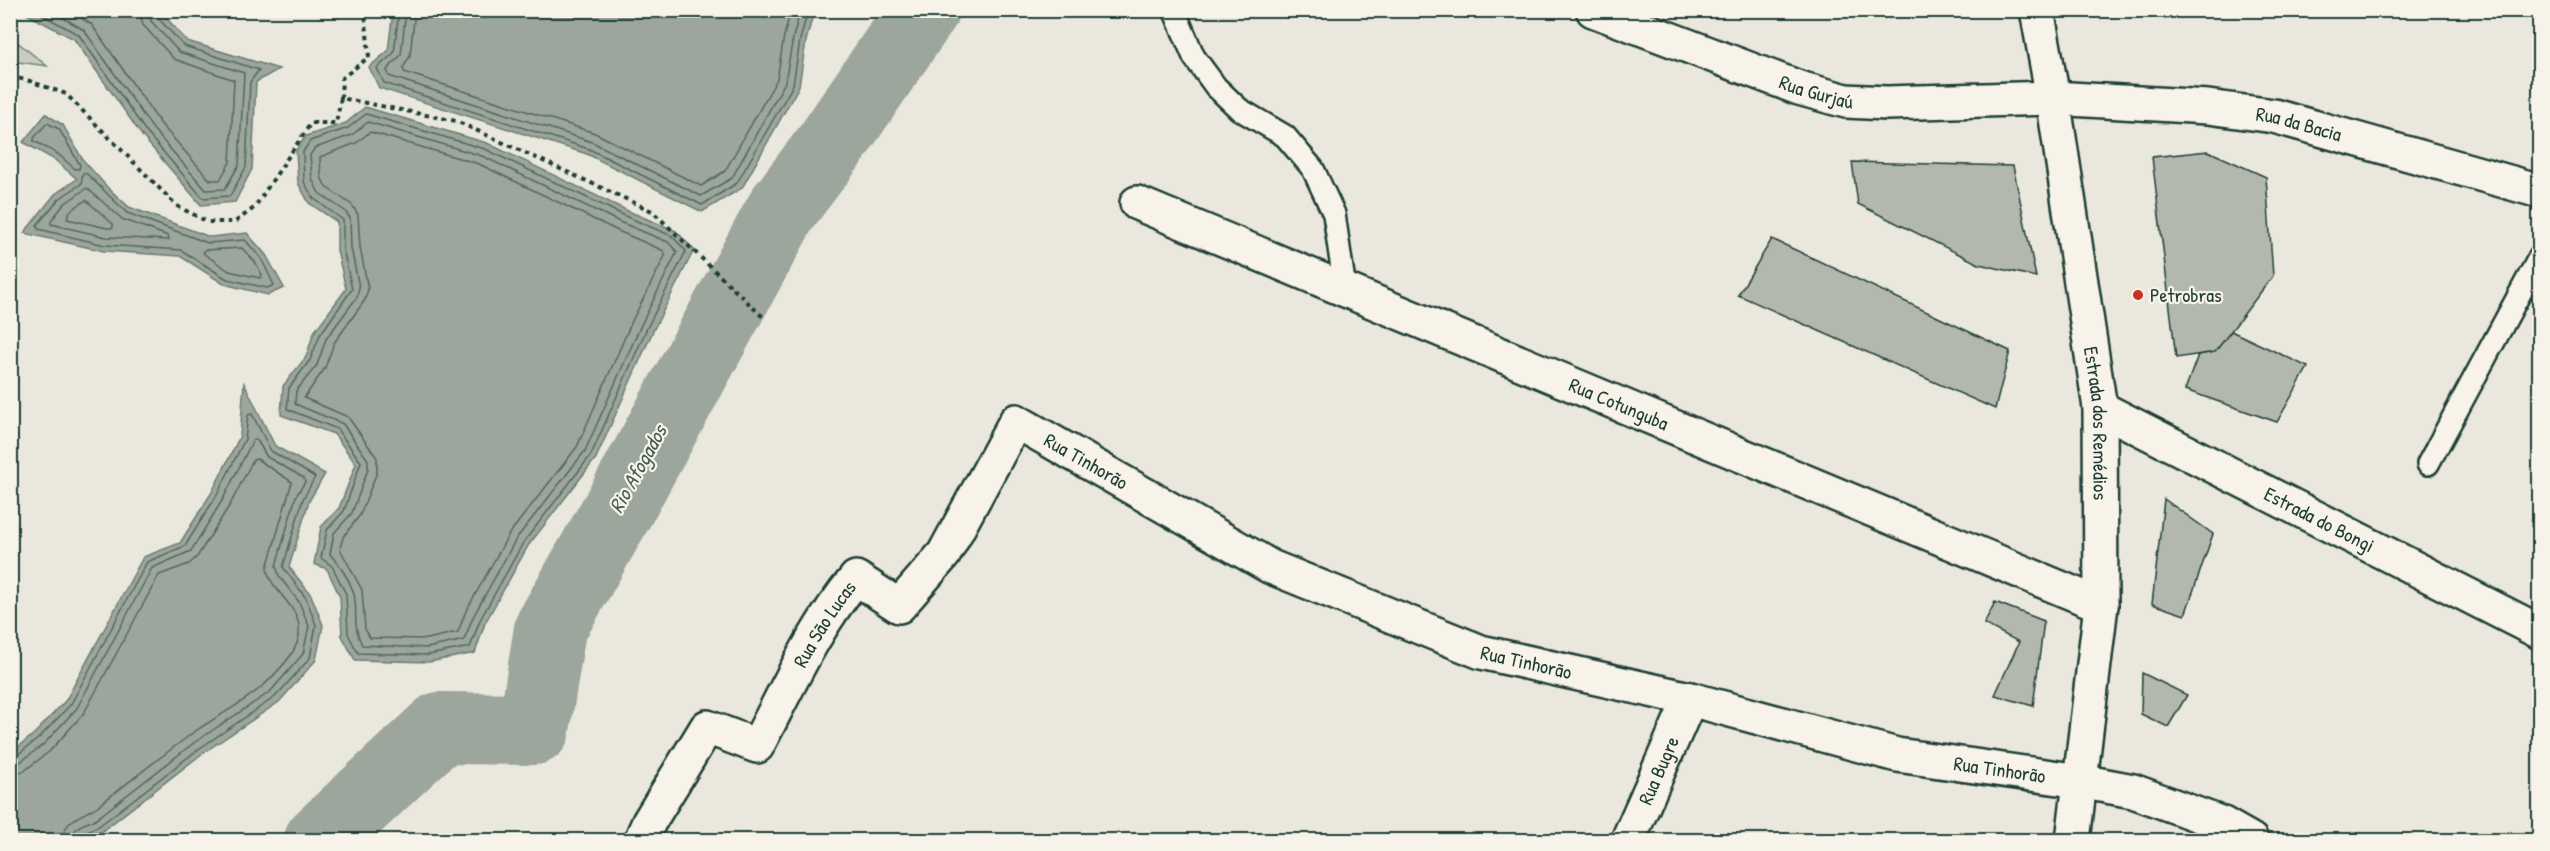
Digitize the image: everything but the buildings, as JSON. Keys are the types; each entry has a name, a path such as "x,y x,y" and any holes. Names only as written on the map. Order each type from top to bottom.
{"street":[{"name":"Rua Gurjaú","path":"1593,10 1799,88 1846,101 1887,104 2053,98"},
{"name":"Estrada dos Remédios","path":"2037,10 2053,98 2100,408 2101,605 2073,840"},
{"name":"Rua da Bacia","path":"2053,98 2208,107 2274,116 2540,191"},
{"name":"Rua Cotunguba","path":"1137,203 2101,605"},
{"name":"Estrada do Bongi","path":"2100,408 2540,632"},
{"name":"Rua Tinhorão","path":"1016,421 1271,567 1481,652 1690,699 1897,755 2080,781 2133,791 2223,824 2251,840"},
{"name":"Rua São Lucas","path":"640,840 707,727 757,746 807,650 839,599 856,578 899,606 944,554 1016,421"},
{"name":"Rua Bugre","path":"1628,840 1690,699"}],"lane":[{"path":"1174,10 1194,57 1216,87 1239,109 1285,136 1314,170 1334,214 1345,290"},
{"path":"2428,464 2540,256"}],"path":[{"path":"10,77 27,80 66,94 177,206 208,222 235,222 254,208 311,123 336,123 342,78 369,57 365,10"},
{"path":"340,98 456,121 652,211 763,317"}],"shaded area":[{"path":"11,37 47,66 11,61"}],"water":[{"path":"393,10 814,11 806,41 799,86 742,188 702,212 587,154 379,88 369,67 388,51"},
{"path":"21,11 160,11 187,41 279,69 256,82 252,169 235,202 201,205 143,137 74,39"},
{"path":"365,107 487,143 628,211 676,231 694,250 653,331 596,458 528,546 485,623 475,653 429,662 355,660 342,636 340,597 327,569 314,564 321,527 339,508 356,464 334,434 281,415 283,386 306,357 314,332 346,289 337,250 337,222 309,203 298,183 296,150 306,136 346,123"},
{"path":"46,114 63,125 83,160 129,207 210,237 247,233 266,255 284,288 268,295 224,284 180,256 104,251 24,233 55,194 77,179 55,160 23,142"},
{"path":"244,383 275,446 325,474 309,501 289,567 311,595 323,625 316,660 279,702 203,753 101,832 79,840 11,840 11,753 35,733 66,700 143,557 180,543 212,492 240,436"}],"waterway":[{"name":"Rio Afogados","path":"320,840 440,728 534,729 550,629 783,208 830,146 923,10"}],"place":[{"name":"Petrobras","path":"2138,295"}]}
